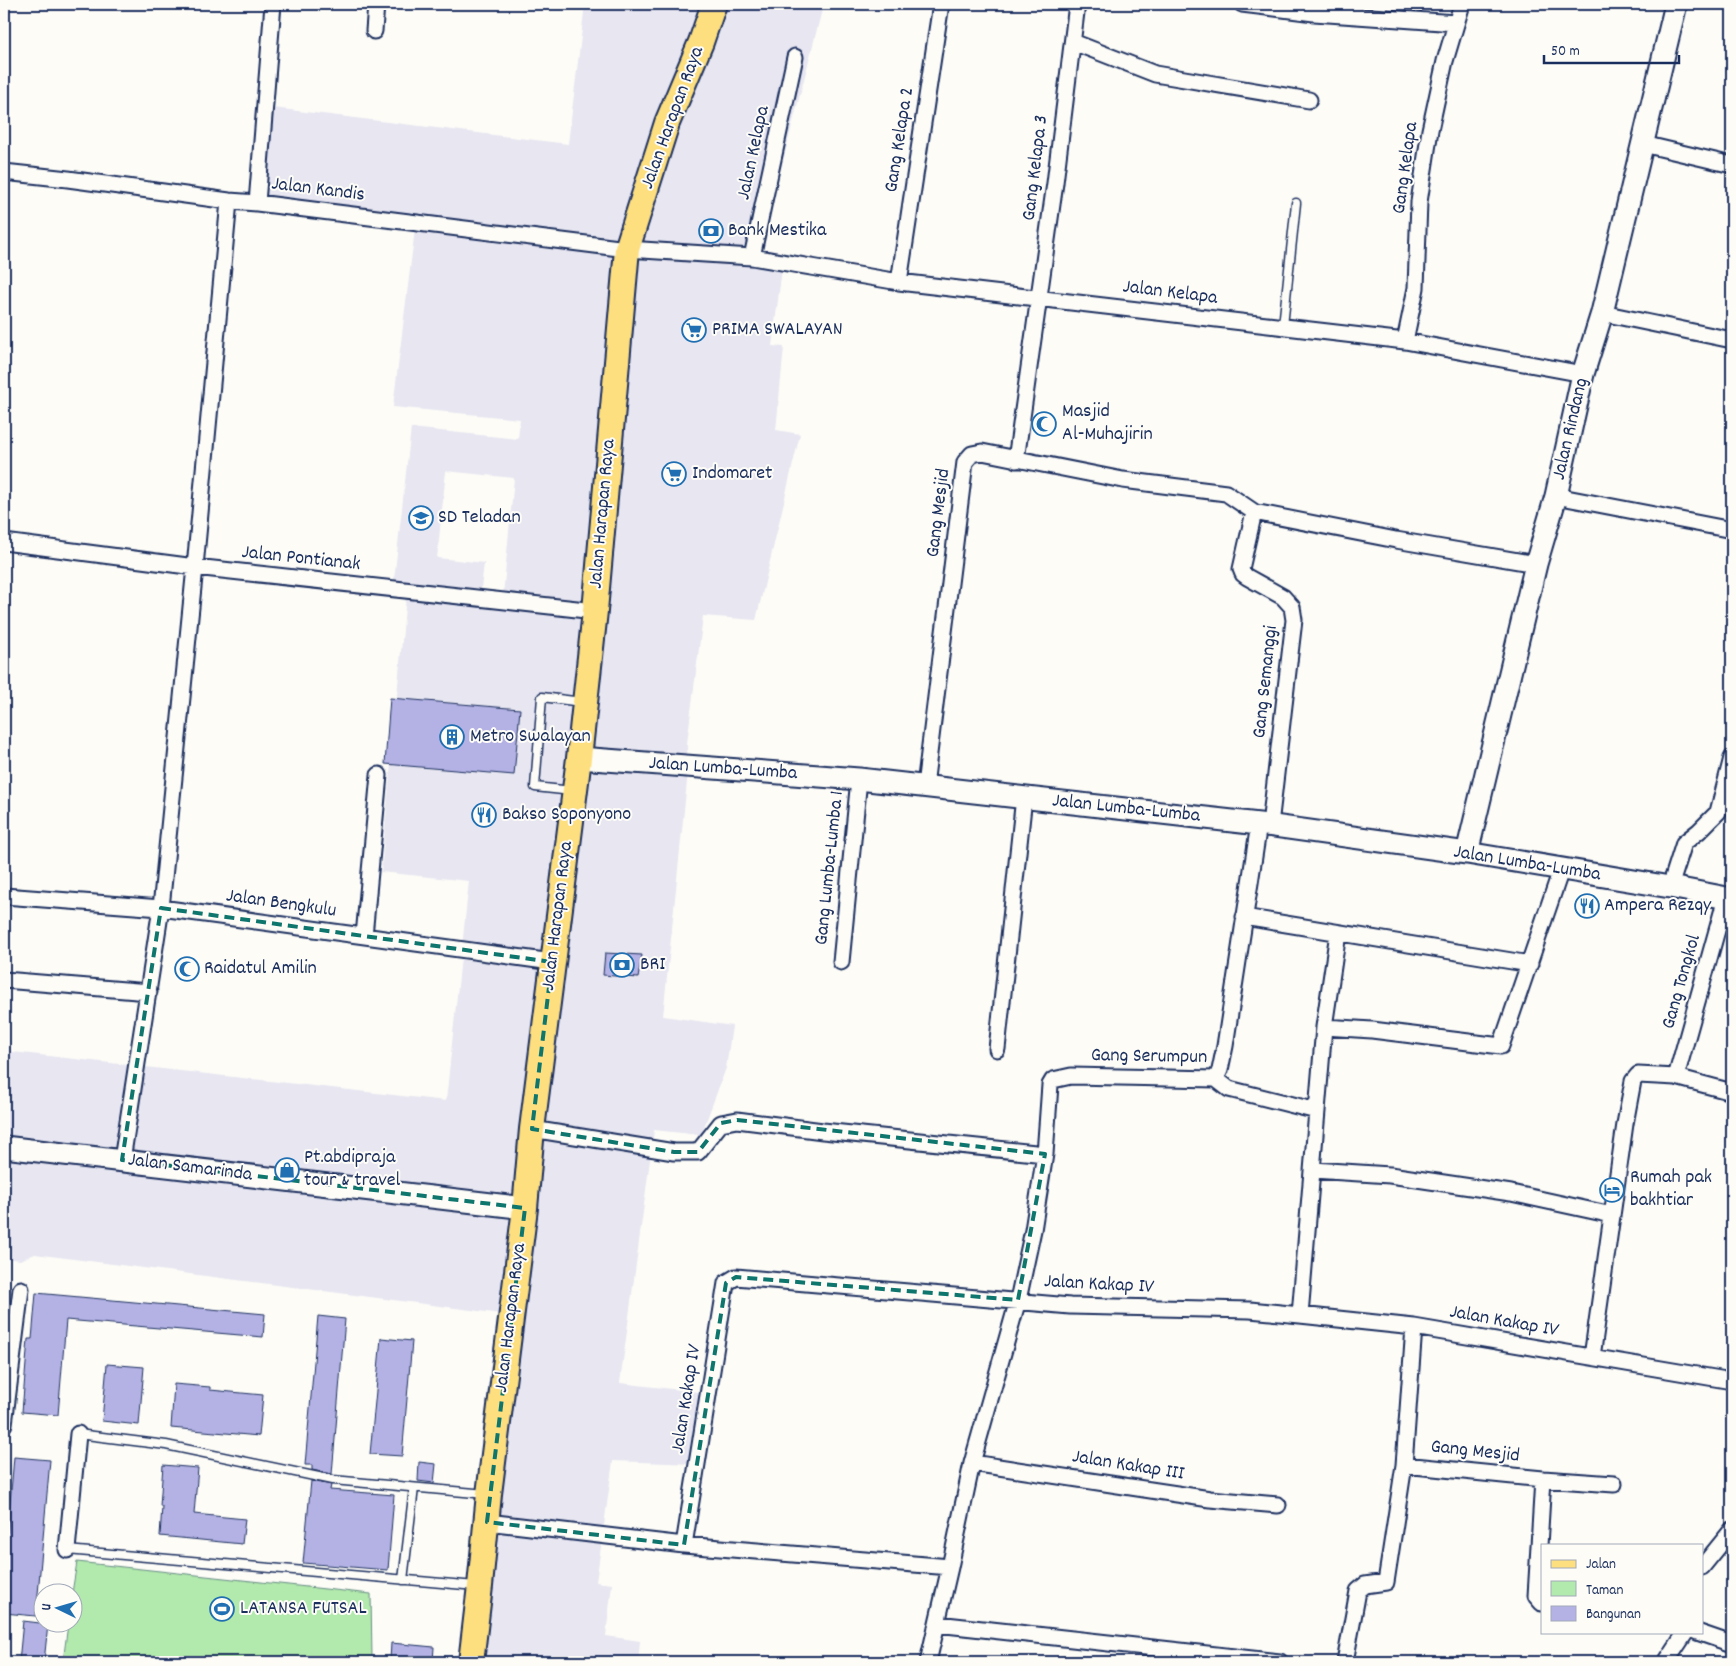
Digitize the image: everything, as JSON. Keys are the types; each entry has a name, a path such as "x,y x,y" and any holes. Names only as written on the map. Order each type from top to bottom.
{"main road":[{"name":"Jalan Harapan Raya","path":"471,1662 489,1494 525,1208 532,1129 579,758 595,610 627,249 667,123 701,42 714,4"}],"street":[{"path":"257,203 274,4"},
{"path":"374,31 376,4"},
{"name":"Gang Kelapa 2","path":"899,282 941,4"},
{"name":"Gang Kelapa 3","path":"1039,298 1077,4"},
{"path":"1242,4 1314,13 1456,23"},
{"name":"Gang Kelapa","path":"1406,341 1416,288 1419,202 1430,130 1445,61 1462,4"},
{"name":"Jalan Rindang","path":"1466,853 1536,564 1556,496 1583,374 1602,313 1676,4"},
{"path":"1073,42 1155,74 1309,100"},
{"name":"Jalan Kelapa","path":"752,257 795,57"},
{"path":"1643,144 1732,165"},
{"name":"Jalan Kandis","path":"4,172 627,249"},
{"path":"122,1160 161,908 195,567 228,201"},
{"name":"Jalan Kelapa","path":"627,249 752,257 899,282 1406,341 1583,374"},
{"path":"1039,298 1016,460 1123,480 1226,493 1254,512 1396,540 1536,564"},
{"path":"1602,313 1732,340"},
{"name":"Gang Mesjid","path":"925,786 965,462 972,454 982,452 1016,460"},
{"path":"1556,496 1732,530"},
{"name":"Gang Semanggi","path":"1254,512 1241,569 1247,578 1282,597 1292,607 1294,620 1264,825"},
{"name":"Jalan Pontianak","path":"4,542 195,567 595,610"},
{"name":"Jalan Lumba-Lumba","path":"579,758 859,779 1264,825 1466,853 1670,887 1729,899"},
{"path":"1670,887 1684,843 1718,812 1732,758"},
{"path":"364,936 378,775"},
{"name":"Gang Lumba-Lumba 1","path":"841,962 859,779"},
{"path":"997,1049 1024,797"},
{"name":"Gang Serumpun","path":"1045,1154 1050,1085 1053,1080 1071,1076 1216,1079 1225,1046 1244,917 1264,825"},
{"path":"1324,1027 1372,1030 1501,1046 1561,870"},
{"name":"Jalan Bengkulu","path":"4,896 161,908 552,962"},
{"name":"Gang Tongkol","path":"1676,1077 1729,899"},
{"path":"1244,917 1338,934 1530,964"},
{"path":"1300,1315 1324,1027 1338,934"},
{"path":"4,980 149,992"},
{"path":"1592,1357 1625,1124 1633,1081 1638,1075 1676,1077 1732,1092"},
{"path":"1216,1079 1229,1089 1317,1111"},
{"path":"532,1129 674,1152 698,1152 721,1123 737,1120 1045,1154 1033,1230 1018,1300 972,1463 928,1662"},
{"name":"Jalan Samarinda","path":"4,1147 525,1208"},
{"path":"1312,1170 1390,1175 1418,1179 1511,1193 1612,1215"},
{"name":"Jalan Kakap IV","path":"684,1545 726,1283 736,1277 1070,1306 1250,1310 1300,1315 1414,1327 1732,1381"},
{"path":"4,1424 20,1289"},
{"name":"Gang Mesjid","path":"1345,1662 1358,1591 1366,1585 1386,1582 1404,1465 1414,1327"},
{"path":"68,1550 78,1434"},
{"name":"Jalan Kakap III","path":"972,1463 1210,1499 1278,1505"},
{"name":"Gang Mesjid","path":"1404,1465 1614,1484"},
{"name":"Gang Mesjid","path":"1541,1602 1536,1596 1543,1479"},
{"path":"487,1522 684,1545 950,1567"},
{"path":"1704,1565 1732,1530"},
{"path":"937,1624 1280,1662"},
{"path":"1666,1662 1685,1634"},
{"path":"1703,1634 1732,1644"}],"lane":[{"path":"1283,326 1296,203"},
{"path":"574,792 535,787 542,697 585,702"},
{"path":"78,1434 166,1445 333,1480 489,1494"},
{"path":"403,1580 414,1488"},
{"path":"68,1550 480,1586"}],"highlighted area":[{"path":"161,908 552,962 532,1129 674,1152 698,1152 721,1123 737,1120 1045,1154 1018,1300 736,1277 726,1283 684,1545 487,1522 525,1208 122,1160"}],"shaded area":[{"path":"585,4 842,4 823,6 760,249 784,253 772,346 784,347 776,430 800,434 756,620 703,616 687,743 688,771 663,1016 732,1026 726,1068 701,1135 654,1130 620,1383 706,1393 695,1464 613,1461 596,1582 612,1584 606,1636 640,1641 638,1662 460,1662 502,1314 35,1254 20,1260 4,1258 4,1051 446,1101 469,881 381,872 407,586 503,596 514,478 446,471 437,558 484,563 481,589 394,580 411,428 518,439 520,419 393,407 415,229 263,210 273,108 568,144"}],"green space":[{"name":"LATANSA FUTSAL","path":"77,1562 371,1594 372,1659 342,1662 63,1662 67,1634 82,1634 82,1584 73,1584"}],"building":[{"name":"Metro Swalayan","path":"390,698 520,709 514,775 385,764"},
{"name":"BRI","path":"605,953 642,955 638,978 603,975"},
{"path":"36,1293 265,1314 263,1337 66,1320 58,1415 22,1412 28,1339 32,1339"},
{"path":"318,1316 345,1319 332,1474 312,1470 312,1465 305,1465"},
{"path":"381,1338 412,1341 402,1456 370,1454"},
{"path":"107,1364 144,1367 139,1425 102,1421"},
{"path":"174,1384 210,1387 210,1390 263,1395 259,1436 171,1428"},
{"path":"14,1457 50,1460 39,1584 32,1584 32,1616 4,1613 4,1571"},
{"path":"419,1462 436,1464 434,1483 418,1481"},
{"path":"163,1465 198,1468 194,1514 245,1519 242,1544 160,1536"},
{"path":"311,1481 331,1485 330,1490 394,1495 388,1570 303,1563"},
{"path":"23,1621 32,1622 32,1634 47,1634 44,1662 19,1662"},
{"path":"391,1643 434,1647 433,1662 390,1661"}],"place":[{"name":"Bank Mestika","path":"711,231"},
{"name":"PRIMA SWALAYAN","path":"694,330"},
{"name":"Masjid Al-Muhajirin","path":"1044,424"},
{"name":"Indomaret","path":"674,474"},
{"name":"SD Teladan","path":"421,518"},
{"name":"Metro Swalayan","path":"452,737"},
{"name":"Bakso Soponyono","path":"484,815"},
{"name":"Ampera Rezqy","path":"1587,906"},
{"name":"BRI","path":"622,965"},
{"name":"Raidatul Amilin","path":"187,969"},
{"name":"Pt.abdipraja tour & travel","path":"287,1170"},
{"name":"Rumah pak bakhtiar","path":"1612,1190"},
{"name":"LATANSA FUTSAL","path":"222,1609"}]}
